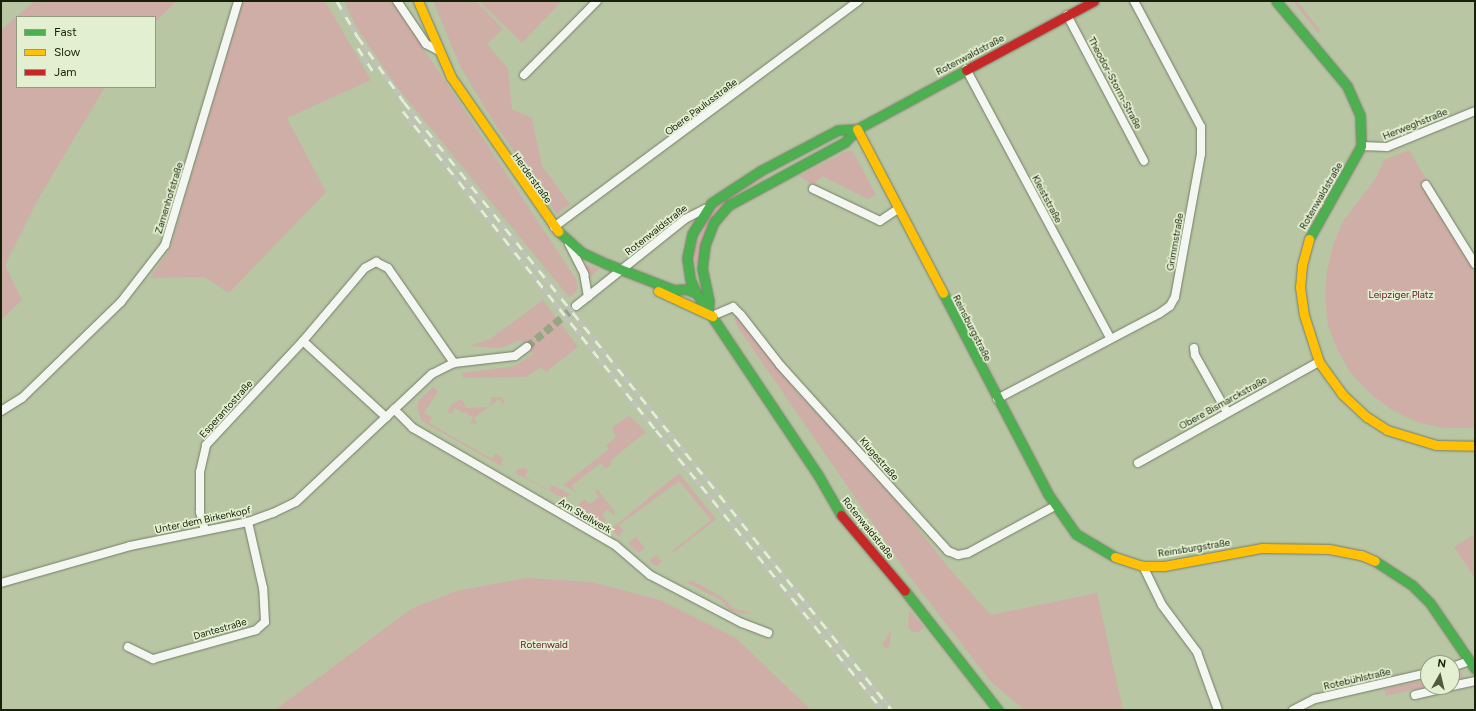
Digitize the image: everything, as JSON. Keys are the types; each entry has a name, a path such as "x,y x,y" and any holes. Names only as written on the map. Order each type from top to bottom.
{"main road":[{"name":"Herderstraße","path":"418,1 439,51 467,103 554,227 568,242 594,259 647,280 674,290 691,289"},
{"name":"Rotenwaldstraße","path":"710,313 709,301 702,270 709,232 720,214 742,197 769,184 845,142 857,128 1094,1"},
{"name":"Rotenwaldstraße","path":"1276,1 1353,96 1360,115 1360,146 1310,236 1302,265 1300,287 1304,315 1319,362 1342,394 1367,417 1387,430 1436,445 1475,446"},
{"name":"Rotenwaldstraße","path":"857,128 838,130 760,171 727,190 705,209 689,246 688,270 691,289 710,313 818,475 840,514 947,644 998,710"},
{"name":"Reinsburgstraße","path":"857,128 898,209 1055,506 1076,534 1093,547 1118,560 1143,566 1164,566 1262,548 1329,549 1361,556 1380,563 1412,585 1430,603 1475,670"},
{"path":"760,171 768,173 769,184"},
{"path":"691,289 702,270"},
{"path":"647,280 660,293 710,313"}],"street":[{"name":"Zamenhofstraße","path":"1,411 22,398 121,302 165,245 238,1"},
{"path":"397,1 426,44 439,51"},
{"path":"524,75 597,1"},
{"name":"Obere Paulusstraße","path":"554,227 858,1"},
{"name":"Grimmstraße","path":"997,398 1160,313 1170,306 1176,297 1201,154 1201,127 1134,1"},
{"name":"Theodor-Storm-Straße","path":"1067,15 1144,161"},
{"name":"Kleiststraße","path":"966,69 1110,338"},
{"name":"Herweghstraße","path":"1360,146 1387,147 1475,111"},
{"path":"1426,185 1475,264"},
{"path":"813,189 880,221 898,209"},
{"name":"Rotenwaldstraße","path":"623,270 685,219 705,209"},
{"path":"568,242 584,274 588,297"},
{"name":"Esperantostraße","path":"204,530 200,512 200,472 206,446 303,340 365,268 376,262 388,268 454,363"},
{"path":"576,306 623,270"},
{"name":"Klugestraße","path":"710,313 733,307 741,315 780,365 948,552 958,554 968,553 1055,506"},
{"path":"303,340 386,417"},
{"name":"Unter dem Birkenkopf","path":"1,583 130,546 248,522 296,502 432,374 454,363 515,356 527,347"},
{"path":"1194,348 1195,355 1227,412"},
{"name":"Obere Bismarckstraße","path":"1138,464 1227,412 1319,362"},
{"name":"Am Stellwerk","path":"394,409 413,428 615,545 650,575 742,623 768,633"},
{"name":"Dantestraße","path":"128,647 154,659 256,630 265,622 263,588 248,522"},
{"path":"1143,566 1162,605 1197,652 1218,710"},
{"path":"1460,664 1469,661"},
{"name":"Rotebühlstraße","path":"1293,710 1315,699 1420,675"},
{"path":"1460,685 1475,681"},
{"path":"1415,695 1420,694"}],"green space":[{"path":"35,1 177,1 156,21 156,16 17,16"},
{"path":"243,1 325,1 371,80 287,118 326,192 229,293 204,277 150,278 170,249"},
{"path":"344,1 388,1 394,4 576,279 578,289 572,296 569,297 397,87 357,28"},
{"path":"433,1 476,1 503,29 487,44 508,69 512,109 532,118 542,166 570,204 557,214 495,124 461,68"},
{"path":"479,1 562,1 522,43"},
{"path":"1293,1 1297,1 1320,30 1318,33"},
{"path":"16,17 16,88 104,88 37,201 5,265 22,300 1,320 1,30"},
{"name":"Leipziger Platz","path":"1409,150 1427,180 1421,185 1475,273 1475,427 1444,428 1419,423 1392,410 1372,395 1350,372 1338,351 1328,326 1325,298 1327,271 1333,245 1343,221 1376,178 1384,160"},
{"path":"847,151 852,151 855,155 876,195 868,199 822,176 813,185 799,176"},
{"path":"764,176 763,179 733,196 697,265 695,264 694,254 702,228 712,212 722,201"},
{"path":"587,265 599,269 591,276 585,266"},
{"path":"543,300 578,347 546,372 541,367 526,377 463,378 462,373 515,366 533,354 521,340 501,348 469,346 490,339"},
{"path":"734,317 737,317 797,392 885,486 948,567 991,615 1097,593 1123,710 1025,710 992,683 907,573 737,326"},
{"path":"433,387 438,391 424,413 432,417 429,423 492,459 496,453 503,459 501,466 425,423 421,419 417,407 419,400"},
{"path":"491,397 501,397 505,402 503,404 499,399 474,418 477,424 470,423 473,417 455,408 451,414 447,412 452,404 462,399 466,408 487,407 491,404"},
{"path":"629,415 646,432 610,461 612,464 606,469 601,463 571,486 576,492 563,485 609,449 606,445 616,437 612,428"},
{"path":"523,468 528,470 525,477 549,490 552,485 570,494 565,499 515,473 518,469"},
{"path":"679,473 716,519 673,553 672,551 711,520 679,481 619,525 624,531 618,536 611,529"},
{"path":"597,489 615,512 613,515 608,509 602,514 606,520 603,523 577,506 585,499 590,504 599,497 595,491"},
{"path":"1475,534 1475,578 1454,547"},
{"path":"636,537 645,548 639,553 628,543"},
{"path":"656,555 662,562 656,566 649,561"},
{"name":"Rotenwald","path":"527,578 592,582 660,600 736,638 811,710 275,710 411,609 456,591"},
{"path":"691,580 722,597 733,608 751,613 743,614 730,610 721,600 687,583"},
{"path":"909,610 924,627 919,632 913,632 908,628"},
{"path":"891,630 890,644 886,649 882,645"},
{"path":"1461,671 1463,678 1460,679"},
{"path":"1420,681 1420,688 1386,696 1384,689"}],"tunnel":[{"path":"527,347 576,306"}],"railway":[{"path":"337,1 358,37 404,102 892,710"},
{"path":"358,48 373,71"},
{"path":"403,111 656,430 883,710"}],"traffic: fast":[{"path":"1276,1 1347,86 1360,115 1361,146 1309,239"},
{"path":"708,310 709,301 702,269 705,245 714,222 729,205 845,142 857,129 966,70"},
{"path":"841,515 818,475 696,293 690,279 687,258 692,234 711,203 760,171 838,130 857,129"},
{"path":"558,231 581,252 607,264 674,290 686,289 696,293"},
{"path":"943,293 1048,494 1076,534 1115,557"},
{"path":"1375,561 1412,585 1430,603 1475,669"},
{"path":"905,591 998,710"}],"traffic: slow":[{"path":"418,1 451,77 558,231"},
{"path":"857,129 943,293"},
{"path":"1309,239 1302,265 1300,287 1304,315 1319,362 1342,394 1367,417 1387,430 1436,445 1475,446"},
{"path":"658,291 712,316"},
{"path":"1115,557 1143,566 1164,566 1262,548 1329,549 1361,555 1375,561"}],"traffic: jam":[{"path":"966,70 1094,1"},
{"path":"841,515 905,591"}]}
